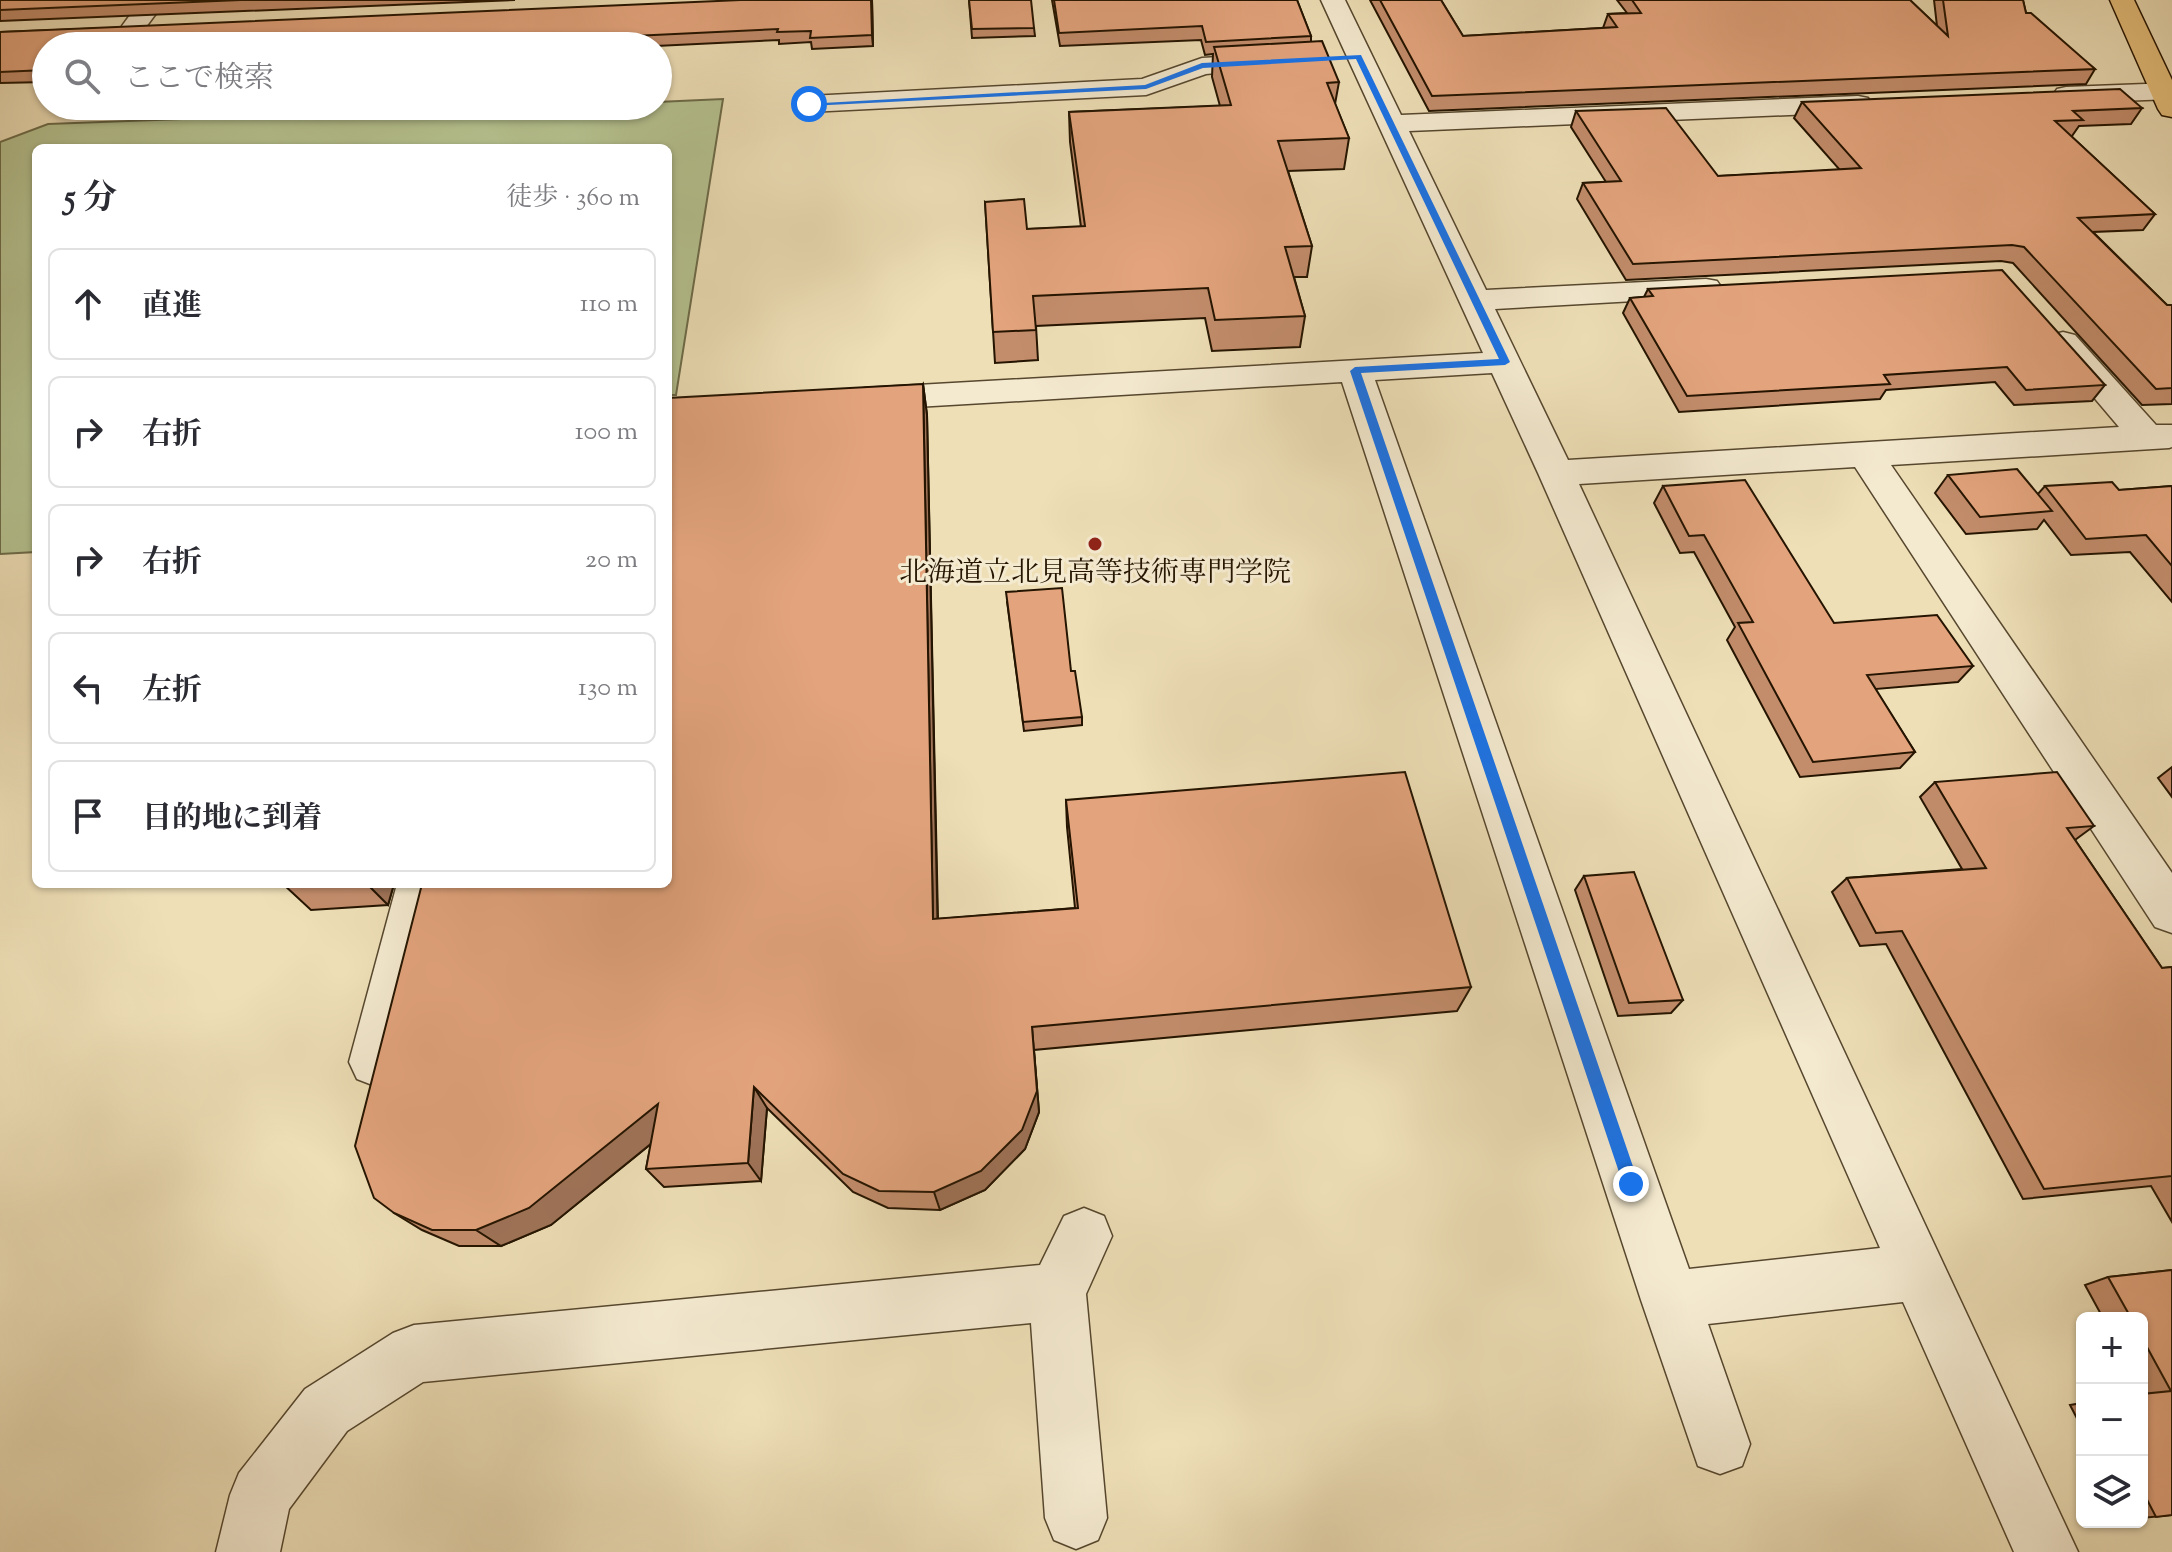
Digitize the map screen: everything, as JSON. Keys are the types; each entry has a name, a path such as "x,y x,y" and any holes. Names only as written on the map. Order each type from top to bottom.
{"main road":[{"path":"2122,0 2169,97"}],"street":[{"path":"134,26 154,0"},
{"path":"1333,0 1556,473 2046,1552"},
{"path":"104,28 165,25"},
{"path":"1327,59 1358,57"},
{"path":"809,104 1146,87 1202,66 1296,60"},
{"path":"2034,96 2169,97"},
{"path":"1391,124 1877,103"},
{"path":"1476,300 1731,287"},
{"path":"2043,320 2160,436"},
{"path":"828,401 1505,362"},
{"path":"1355,371 1720,1444"},
{"path":"1556,473 2160,436"},
{"path":"1865,454 2172,912"},
{"path":"375,1062 419,888"},
{"path":"1076,1518 1057,1292 1084,1236"},
{"path":"1670,1300 1919,1272"},
{"path":"248,1552 261,1495 326,1410 414,1354 1057,1292"}],"green space":[{"path":"723,99 676,395 672,395 672,144 32,144 32,552 0,554 0,142 48,124 157,120 672,120 672,101"}],"building":[{"path":"0,0 241,0 0,10"},
{"path":"741,0 871,0 872,35 810,38 811,31 777,32 778,29 672,34 32,32 32,71 0,72 0,32"},
{"path":"969,0 1031,0 1034,28 972,29"},
{"path":"1054,0 1297,0 1311,36 1206,42 1202,26 1059,33"},
{"path":"1380,0 1441,0 1463,36 1617,27 1608,14 1641,13 1632,0 1910,0 1948,36 1943,0 2023,0 2026,13 2031,13 2095,69 1432,96"},
{"path":"1322,41 1339,82 1327,83 1349,138 1278,141 1312,246 1285,247 1305,316 1215,320 1208,288 1033,296 1036,330 993,332 985,202 1024,199 1027,229 1085,226 1069,112 1231,105 1214,47"},
{"path":"2120,89 2142,108 2073,111 2083,120 2055,121 2155,214 2078,218 2167,305 2172,305 2172,388 2156,389 2024,247 2012,245 1633,264 1583,183 1621,181 1576,111 1666,108 1718,176 1861,168 1802,102"},
{"path":"2002,270 2105,385 2026,390 2007,367 1884,375 1890,384 1687,396 1630,298 1653,296 1648,289"},
{"path":"923,384 933,919 1078,908 1066,800 1405,772 1471,987 1032,1027 1037,1091 1022,1130 981,1171 934,1192 879,1191 843,1174 754,1087 748,1163 646,1169 658,1104 529,1208 476,1230 432,1230 394,1213 374,1198 355,1146 421,888 672,888 672,398"},
{"path":"2017,469 2052,511 1980,517 1948,475"},
{"path":"1745,480 1834,623 1937,615 1973,666 1867,675 1915,752 1813,762 1738,623 1753,622 1704,535 1689,536 1663,486"},
{"path":"2112,482 2119,490 2172,486 2172,566 2146,535 2086,539 2045,486"},
{"path":"1062,588 1071,671 1075,671 1082,717 1023,722 1006,592"},
{"path":"2057,772 2094,826 2067,828 2162,968 2172,967 2172,1176 2044,1189 1902,931 1876,933 1847,878 1986,868 1935,782"},
{"path":"1634,872 1683,1000 1629,1003 1584,876"},
{"path":"2172,1270 2172,1515 2156,1517 2148,1502 2148,1393 2171,1391 2148,1349 2148,1312 2128,1312 2108,1277"}],"place":[{"name":"北海道立北見高等技術専門学院","path":"1095,544"}],"route":[{"path":"809,104 1146,87 1202,66 1358,57 1505,362 1355,371 1631,1184"}]}
